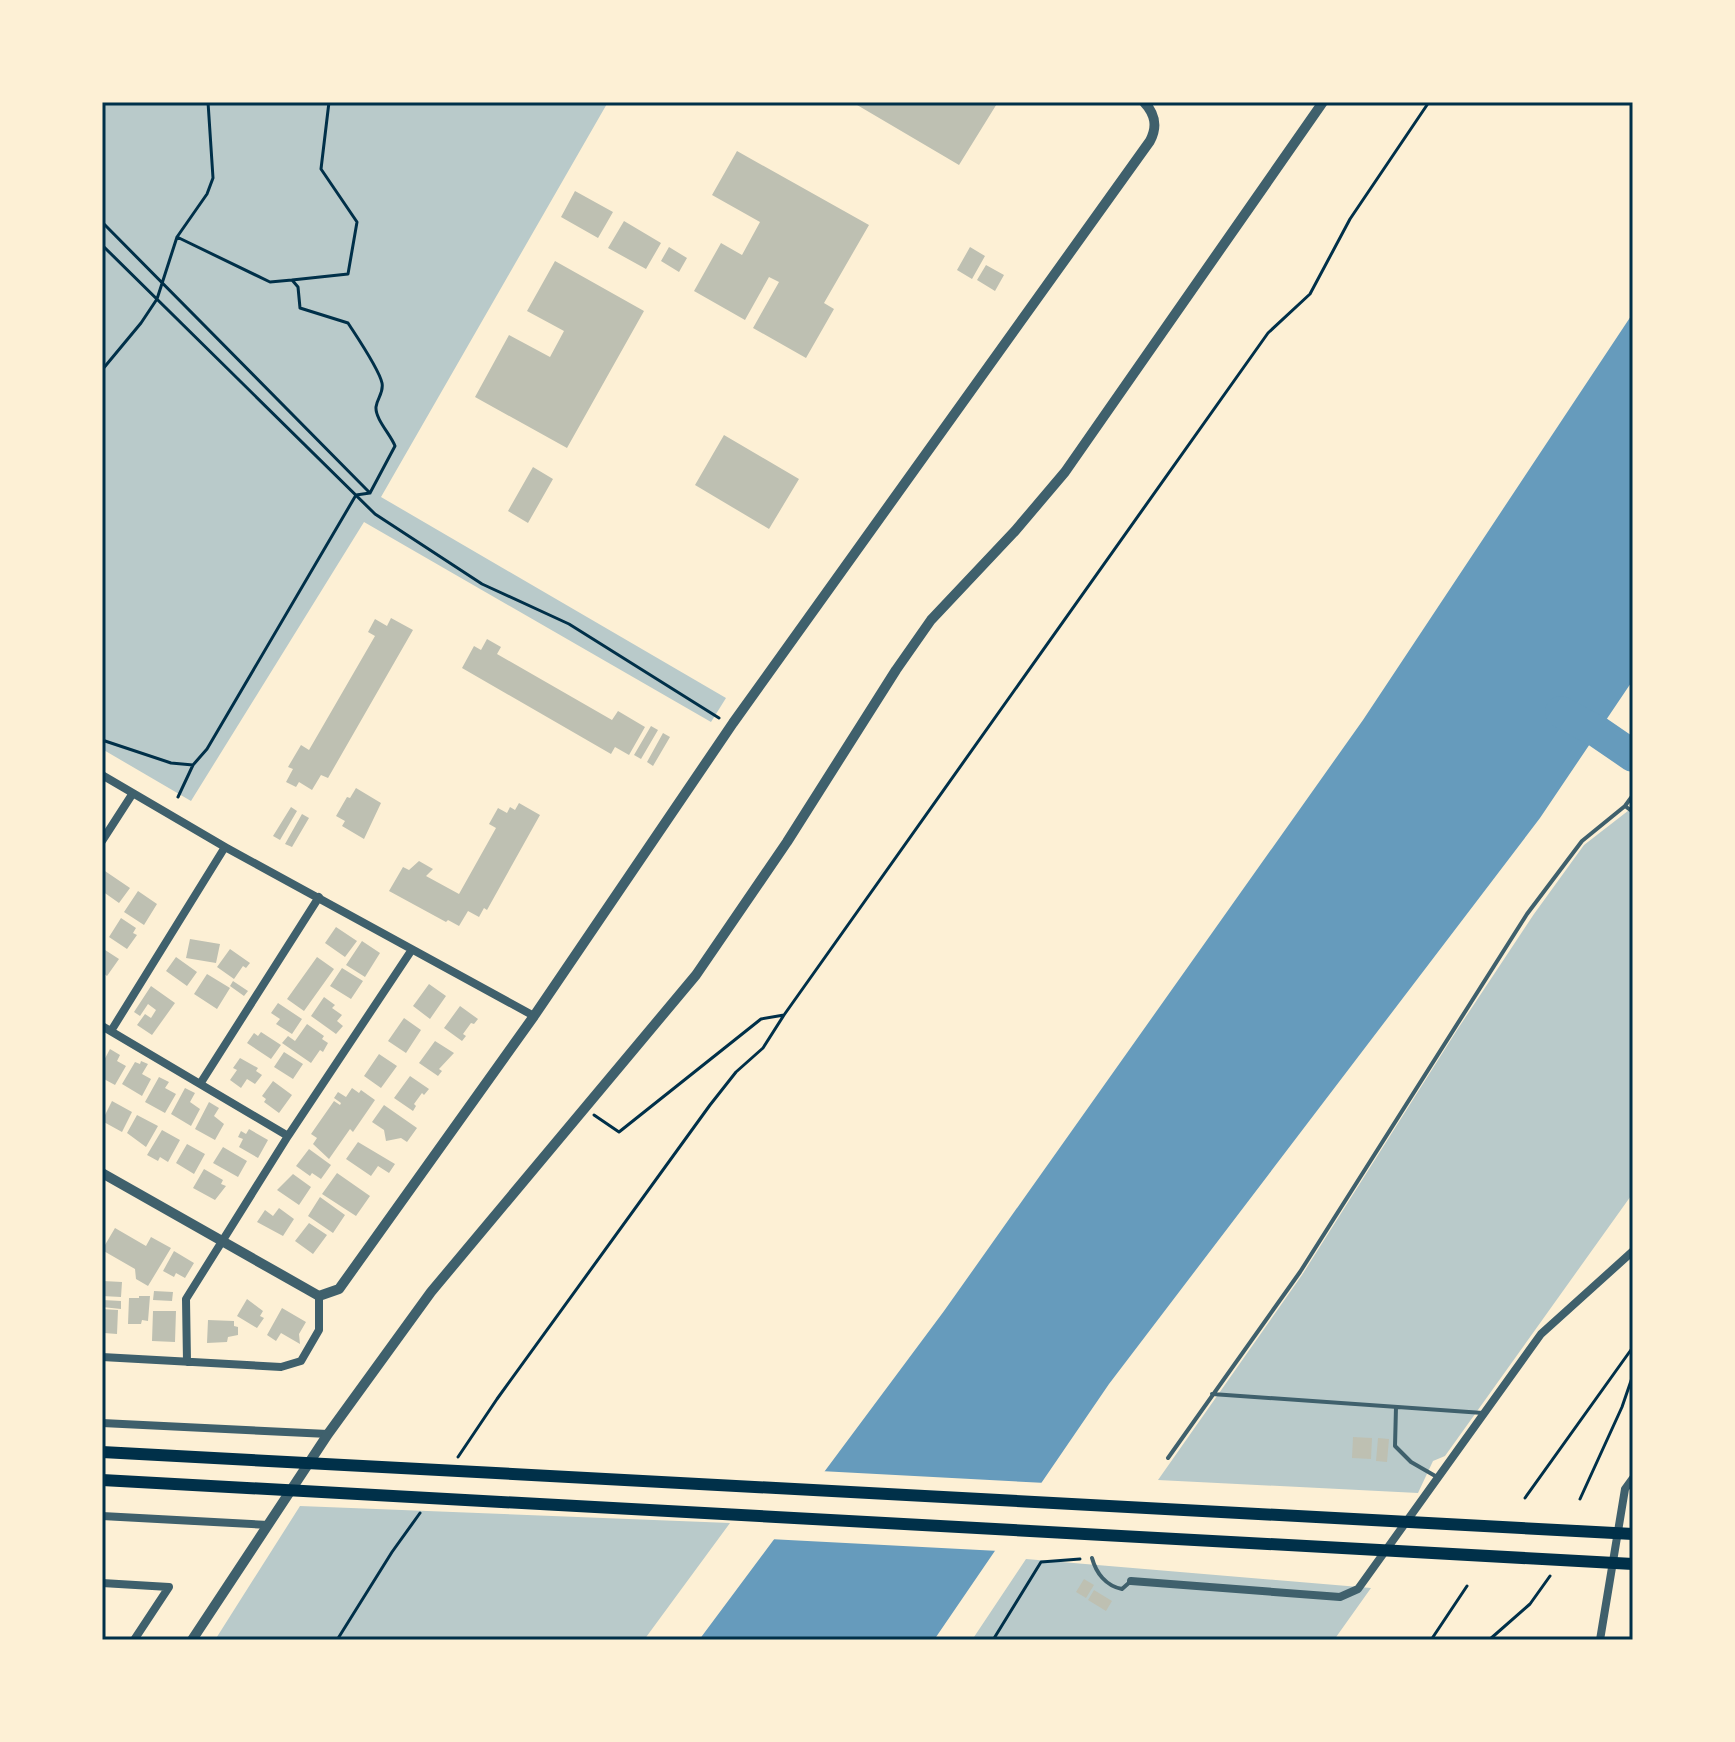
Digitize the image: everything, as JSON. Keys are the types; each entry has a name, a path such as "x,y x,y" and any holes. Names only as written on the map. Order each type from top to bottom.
{"highway":[{"path":"102,1452 1633,1534"},
{"path":"102,1480 1633,1564"}],"street":[{"path":"102,1173 319,1296 339,1289 534,1016 733,723 1150,141 1155,132 1155,121 1144,102"},
{"path":"192,1640 328,1434 431,1292 696,975 787,842 931,620 1015,531 1065,472 1323,102"},
{"path":"102,775 411,951 534,1016"},
{"path":"102,841 133,793"},
{"path":"111,1031 225,847"},
{"path":"200,1084 319,897"},
{"path":"187,1362 186,1299 288,1136 411,951"},
{"path":"102,1026 288,1136"},
{"path":"1131,1581 1340,1597 1358,1589 1541,1334 1633,1251"},
{"path":"102,1357 281,1367 301,1361 319,1330 319,1296"},
{"path":"102,1423 328,1434"},
{"path":"1600,1640 1625,1489 1633,1478"},
{"path":"102,1516 268,1525"},
{"path":"102,1583 169,1587 134,1640"}],"lane":[{"path":"1168,1458 1300,1272 1527,914 1582,841 1633,795"},
{"path":"1625,805 1633,812"},
{"path":"1212,1394 1483,1413"},
{"path":"1396,1407 1395,1446 1411,1462 1437,1477"},
{"path":"1092,1558 1099,1575 1113,1587 1122,1589 1131,1581"}],"path":[{"path":"177,237 270,282 348,274 357,222 321,169 329,102"},
{"path":"454,1464 497,1399 710,1105 736,1072 763,1048 1268,333 1310,294 1350,219 1429,102"},
{"path":"102,370 157,299 177,237 199,207 213,178 209,104"},
{"path":"102,222 370,493"},
{"path":"102,245 375,514 482,584 569,624 719,718"},
{"path":"292,280 298,287 300,308 348,323 382,382 382,394 376,408 395,446 370,493"},
{"path":"356,495 370,493"},
{"path":"178,797 193,765 207,749 356,495"},
{"path":"102,740 171,763 193,765"},
{"path":"584,1108 619,1132 761,1019 784,1015"},
{"path":"1525,1498 1633,1347"},
{"path":"1580,1499 1622,1407 1633,1375"},
{"path":"337,1640 427,1503"},
{"path":"993,1640 1041,1562 1092,1558"},
{"path":"1489,1640 1530,1604 1550,1576"},
{"path":"1431,1640 1467,1586"}],"shaded area":[{"path":"102,102 608,102 381,497 726,698 711,722 364,522 191,801 102,749"},
{"path":"1633,807 1633,1193 1445,1456 1433,1461 1418,1493 1158,1480 1302,1275 1534,914 1584,845"},
{"path":"300,1506 730,1523 644,1640 215,1640"},
{"path":"1026,1559 1371,1588 1334,1640 972,1640"}],"water":[{"path":"1633,313 1633,680 1540,818 1109,1384 934,1640 699,1640 944,1311 1363,720"}],"pier":[{"path":"820,1471 1046,1483 999,1551 769,1539"}],"building":[{"path":"852,102 998,102 959,165"},
{"path":"737,151 869,225 824,303 834,309 806,358 753,328 779,282 769,277 745,320 694,291 721,243 742,255 760,222 712,195"},
{"path":"575,191 613,212 598,238 561,217"},
{"path":"624,221 661,243 646,269 608,248"},
{"path":"669,247 687,258 679,272 661,261"},
{"path":"970,247 985,256 972,279 957,270"},
{"path":"555,261 644,311 567,448 475,397 509,335 550,357 564,331 527,311"},
{"path":"986,265 1004,275 995,291 977,280"},
{"path":"724,435 799,479 769,529 695,485"},
{"path":"533,467 553,479 528,523 508,511"},
{"path":"391,618 413,630 328,778 321,775 312,790 299,782 296,787 286,782 293,769 288,767 301,745 309,750 375,636 368,632 375,619 387,626"},
{"path":"487,639 501,647 497,654 612,720 618,711 645,727 629,755 615,747 611,754 462,668 474,646 481,650"},
{"path":"651,726 658,730 641,759 634,755"},
{"path":"663,733 670,737 653,766 647,762"},
{"path":"356,788 381,803 364,839 342,826 345,821 336,816"},
{"path":"519,803 540,815 487,910 484,908 479,917 468,911 459,926 389,891 403,867 409,870 419,861 433,869 426,876 459,894 496,828 489,824 498,808 507,813 510,807 515,810"},
{"path":"291,807 297,811 280,840 273,836"},
{"path":"302,814 309,818 292,847 285,844"},
{"path":"102,869 130,888 119,903 102,891"},
{"path":"138,891 157,904 144,925 124,912"},
{"path":"121,918 136,928 133,933 137,935 127,949 109,937"},
{"path":"336,927 357,941 345,957 325,943"},
{"path":"190,939 220,944 216,963 186,958"},
{"path":"362,941 380,953 365,977 346,965"},
{"path":"102,948 119,959 107,976 102,972"},
{"path":"230,949 250,963 246,968 243,966 234,979 217,967"},
{"path":"176,957 197,972 187,986 166,971"},
{"path":"317,957 334,969 304,1011 287,999"},
{"path":"342,968 363,981 351,999 330,986"},
{"path":"207,974 230,988 217,1009 194,994"},
{"path":"233,981 248,991 244,996 230,986"},
{"path":"429,984 446,996 430,1019 413,1006"},
{"path":"151,986 175,1003 152,1035 137,1025 145,1014 151,1018 156,1010 148,1004 140,1016 134,1012"},
{"path":"324,997 342,1015 337,1021 343,1026 336,1034 311,1016"},
{"path":"278,1003 302,1019 292,1034 276,1024 280,1019 271,1013"},
{"path":"460,1006 478,1019 463,1034 466,1036 462,1041 444,1028"},
{"path":"404,1018 421,1030 406,1053 388,1041"},
{"path":"307,1024 324,1036 322,1039 328,1043 311,1063 282,1043 288,1036 295,1041"},
{"path":"261,1032 281,1045 271,1059 247,1043 254,1033 258,1036"},
{"path":"435,1041 454,1053 439,1069 442,1071 438,1076 419,1063"},
{"path":"110,1049 120,1055 117,1061 126,1066 115,1085 102,1078 102,1064"},
{"path":"284,1052 303,1064 293,1079 274,1067"},
{"path":"379,1054 397,1066 381,1088 364,1076"},
{"path":"240,1058 258,1068 256,1071 262,1075 255,1084 247,1079 241,1088 230,1080"},
{"path":"141,1061 148,1064 142,1074 151,1079 142,1096 122,1084 135,1062 140,1064"},
{"path":"410,1076 429,1089 414,1104 413,1111 394,1098"},
{"path":"159,1077 169,1082 165,1088 176,1094 165,1113 145,1102"},
{"path":"273,1081 292,1095 279,1113 264,1102 266,1099 262,1096"},
{"path":"185,1088 195,1093 190,1102 200,1109 191,1126 171,1114"},
{"path":"352,1088 375,1100 329,1159 313,1144 317,1138 311,1134 334,1101 340,1105 334,1098 338,1092 346,1097"},
{"path":"112,1101 132,1112 122,1132 102,1121"},
{"path":"209,1102 219,1108 214,1116 224,1124 215,1140 195,1129"},
{"path":"384,1105 417,1128 407,1142 401,1138 386,1141 384,1130 372,1122"},
{"path":"137,1115 158,1126 146,1147 127,1133"},
{"path":"249,1129 268,1140 258,1158 239,1147 243,1139 238,1137 241,1131 246,1134"},
{"path":"162,1130 180,1140 168,1162 147,1155"},
{"path":"358,1142 395,1164 389,1173 378,1166 371,1176 346,1159"},
{"path":"187,1144 205,1154 194,1174 176,1163"},
{"path":"223,1147 247,1161 238,1177 213,1163"},
{"path":"309,1149 331,1165 321,1179 312,1173 310,1176 296,1166"},
{"path":"204,1169 223,1180 221,1184 226,1186 215,1200 193,1188"},
{"path":"337,1173 370,1196 356,1216 322,1194"},
{"path":"293,1174 311,1187 299,1205 277,1190"},
{"path":"320,1197 345,1215 333,1233 308,1216"},
{"path":"279,1208 294,1219 283,1236 257,1222 265,1210 273,1216"},
{"path":"309,1223 327,1235 313,1254 295,1241"},
{"path":"115,1228 146,1246 151,1237 171,1248 148,1286 136,1279 135,1269 102,1250"},
{"path":"174,1251 194,1263 185,1278 163,1271"},
{"path":"103,1281 122,1282 121,1297 102,1296"},
{"path":"154,1291 173,1292 172,1301 153,1300"},
{"path":"150,1296 148,1321 128,1324 129,1298"},
{"path":"247,1299 263,1311 260,1316 264,1318 257,1328 237,1316"},
{"path":"103,1300 121,1301 121,1309 102,1307"},
{"path":"282,1308 306,1322 299,1334 300,1344 281,1333 276,1341 267,1335"},
{"path":"102,1309 118,1310 117,1334 104,1333"},
{"path":"153,1311 176,1311 175,1342 152,1341"},
{"path":"208,1320 234,1321 238,1335 228,1337 227,1342 207,1343"},
{"path":"1353,1437 1372,1438 1371,1459 1352,1458"},
{"path":"1378,1438 1389,1439 1387,1462 1376,1461"},
{"path":"1084,1579 1094,1585 1086,1598 1076,1592"},
{"path":"1094,1590 1112,1601 1106,1611 1088,1600"}],"waterway":[{"path":"1561,712 1633,756"}]}
